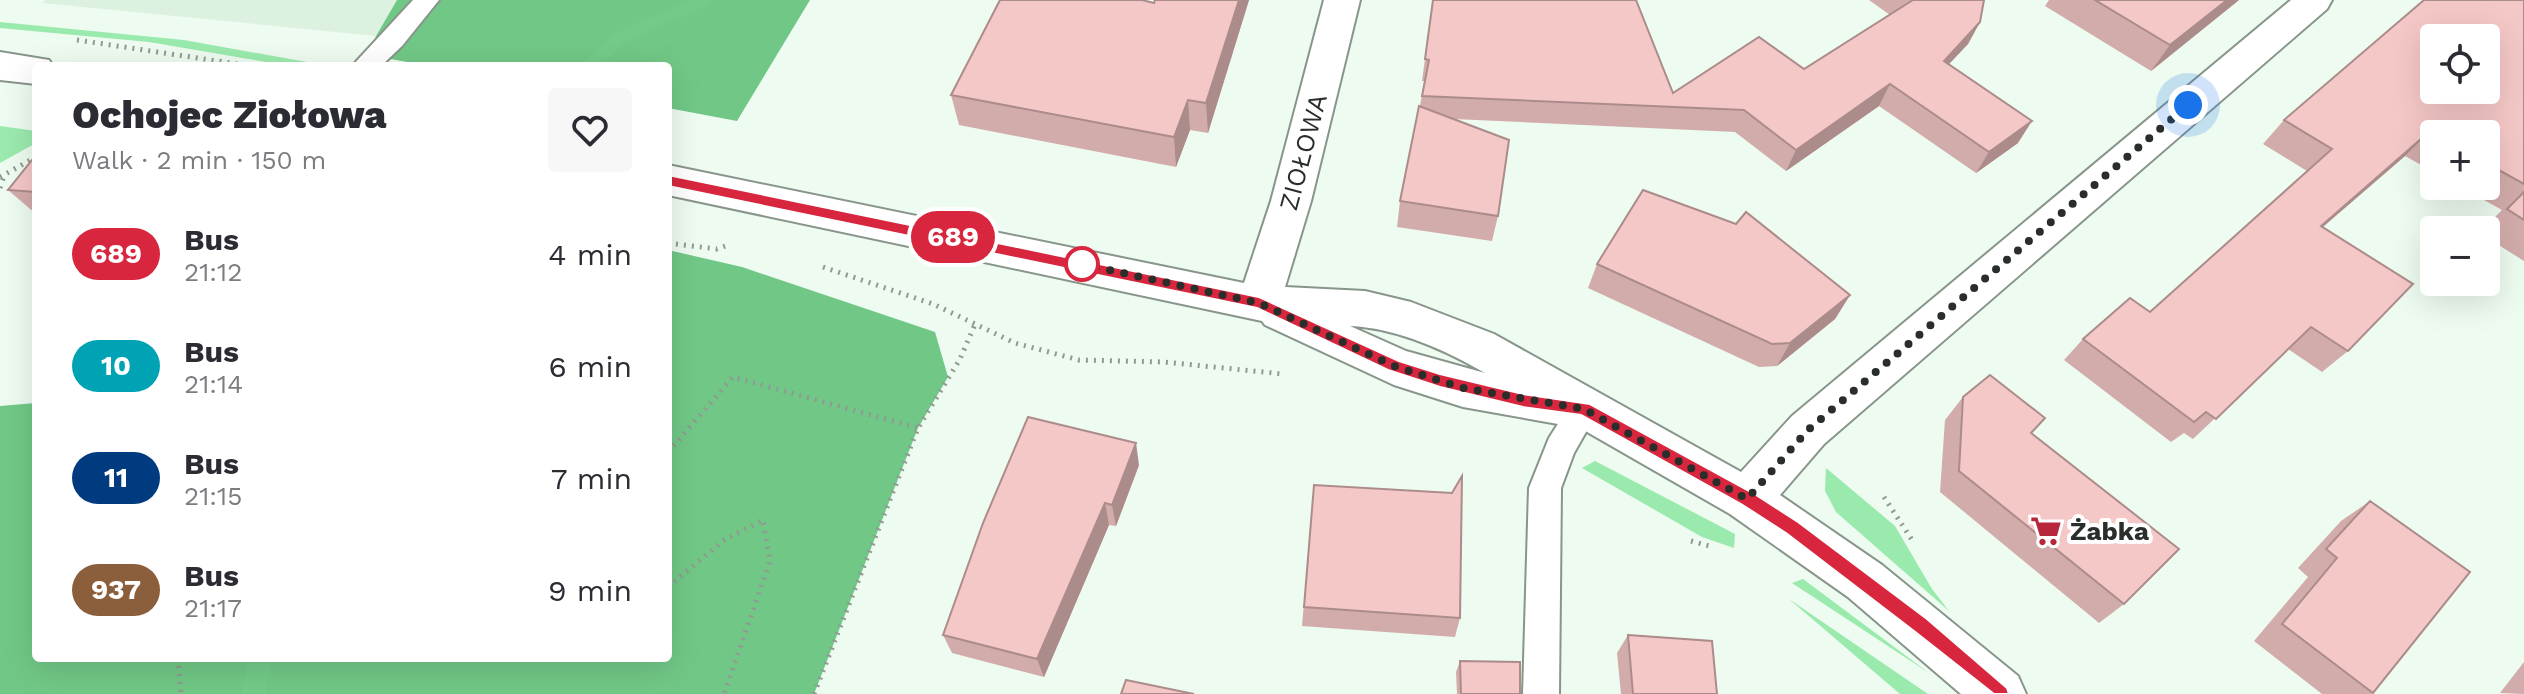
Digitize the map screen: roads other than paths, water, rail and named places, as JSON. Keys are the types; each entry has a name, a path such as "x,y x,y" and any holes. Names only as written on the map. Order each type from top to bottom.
{"street":[{"name":"ZIOŁOWA","path":"1259,303 1291,201 1342,0"},
{"path":"1747,499 1808,430 2314,0"},
{"path":"0,66 32,70"},
{"path":"672,181 1259,303 1394,366 1449,384 1584,409 1747,499 1876,589 2000,694"}],"lane":[{"path":"369,62 427,0"},
{"path":"1541,694 1545,488 1560,448 1584,409"}],"waterway":[{"path":"593,62 620,38 704,0"},
{"path":"253,694 260,662"}],"place":[{"name":"Żabka","path":"2046,531"}]}
